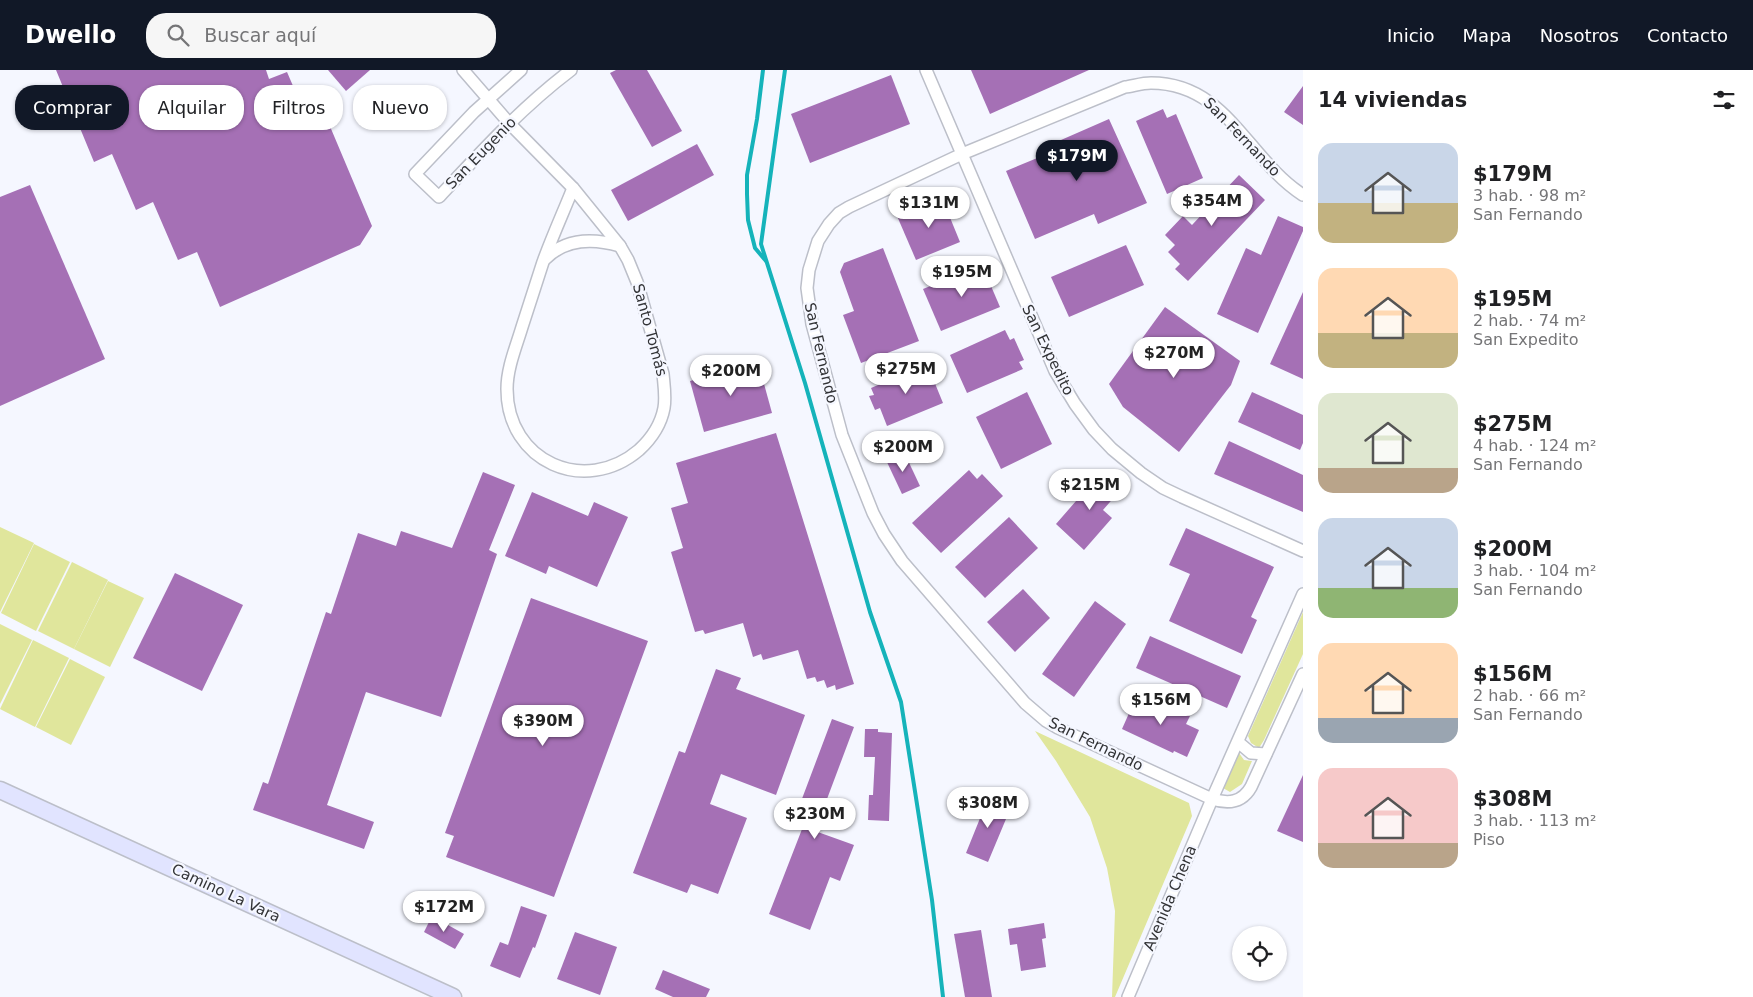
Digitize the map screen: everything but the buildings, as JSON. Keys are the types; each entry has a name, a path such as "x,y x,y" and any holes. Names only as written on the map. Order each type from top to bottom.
{"street":[{"name":"Santo Tomás","path":"463,70 509,123 573,188 620,246 628,260 639,291 664,374 665,398 660,419 649,440 625,460 609,468 573,471 551,464 539,457 528,447 514,427 507,388 509,370 544,260 573,188"},
{"name":"San Eugenio","path":"521,70 488,98 415,174 439,197 509,123 546,89 571,70"},
{"name":"San Expedito","path":"926,70 1056,371 1070,396 1094,430 1130,465 1164,488 1303,551"},
{"name":"San Fernando","path":"1212,799 1046,721 1025,703 902,561 873,513 842,435 821,361 808,303 809,270 818,241 839,213 849,207 962,154 1125,88 1150,83 1192,91 1210,101 1278,175 1303,195"},
{"path":"544,260 553,251 579,241 601,241 620,246"},
{"name":"Avenida Chena","path":"1128,997 1212,799 1303,594"},
{"path":"1212,799 1228,803 1245,795 1251,787 1303,674"},
{"path":"1238,742 1251,753 1266,754"},
{"name":"Camino La Vara","path":"0,790 453,997"}],"green space":[{"path":"0,527 34,543 0,612"},
{"path":"34,544 70,562 36,631 1,613"},
{"path":"72,562 108,580 74,649 38,631"},
{"path":"108,581 144,598 110,667 74,649"},
{"path":"1303,612 1303,654 1259,748 1251,743 1248,736"},
{"path":"0,624 32,640 0,704"},
{"path":"33,640 69,658 35,727 0,709"},
{"path":"70,659 105,677 71,745 36,727"},
{"path":"1035,731 1189,803 1192,816 1115,997 1112,997 1115,911 1107,868 1090,817 1056,761"},
{"path":"1239,753 1244,760 1252,761 1242,784 1230,792 1223,788"}],"waterway":[{"path":"763,70 747,175 747,194 748,220 755,248 766,261"},
{"path":"785,70 761,244 805,383 870,612 901,702 932,900 943,997"}]}
